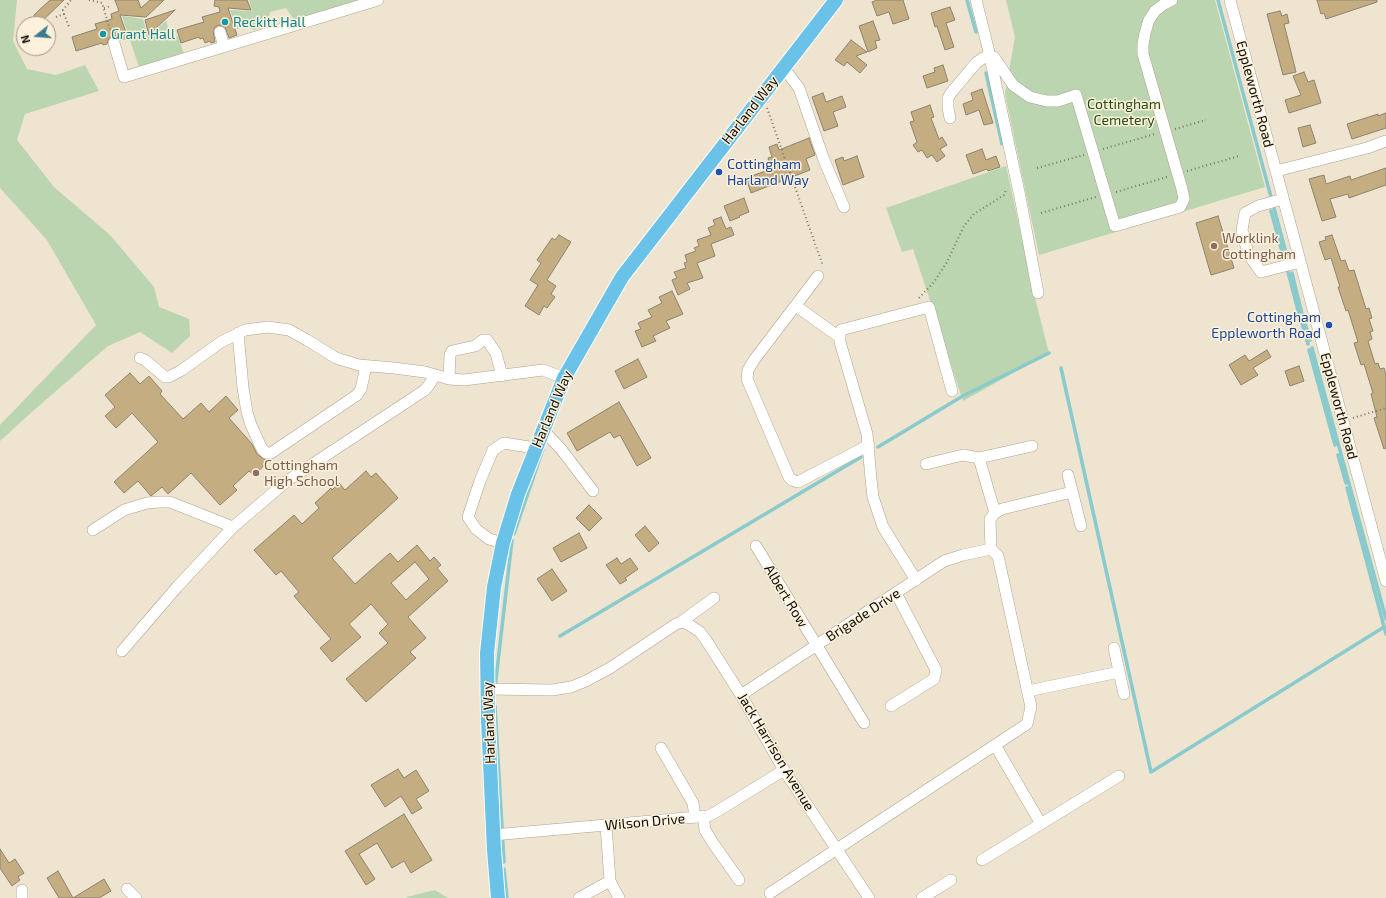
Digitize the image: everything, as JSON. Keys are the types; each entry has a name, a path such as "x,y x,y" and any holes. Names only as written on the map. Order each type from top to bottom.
{"main road":[{"name":"Harland Way","path":"498,898 493,835 487,653 494,587 503,543 518,494 535,448 564,378 622,277 836,0"}],"street":[{"path":"114,43 124,77 378,0"},
{"path":"976,0 990,56 1038,293"},
{"path":"950,118 948,98 951,93 976,63 983,58 990,56 994,57 1013,85 1030,97 1058,101 1076,95 1115,226 1180,207 1184,195 1143,54 1143,44 1149,20 1155,11 1172,0"},
{"name":"Eppleworth Road","path":"1230,0 1386,581"},
{"path":"220,32 224,47"},
{"path":"783,67 798,88 824,160 844,207"},
{"path":"1276,171 1367,148 1386,141"},
{"path":"1283,199 1258,206 1245,213 1242,230 1248,254 1260,272 1300,262"},
{"path":"818,276 754,360 748,370 747,379 788,477 792,480 798,482 869,446"},
{"path":"796,306 839,336"},
{"path":"916,580 883,527 873,497 867,434 840,342 839,336 841,330 929,306 952,391"},
{"path":"140,358 145,360 165,377 169,377 182,370 221,342 238,333 245,330 268,327 289,330 336,358 359,365 394,368 449,379 464,380 543,370 564,378"},
{"path":"238,333 243,388 247,412 262,449 266,453 271,453 357,395 361,390 366,366"},
{"path":"449,379 450,355 452,351 475,346 483,340 487,340 496,353 502,376"},
{"path":"122,651 177,587 233,527 286,481 425,390 435,375"},
{"path":"543,430 562,449 593,491"},
{"path":"503,543 489,539 476,529 468,517 480,481 493,450 504,443 535,448"},
{"path":"926,464 963,455 979,458 1032,446"},
{"path":"979,458 995,513"},
{"path":"1068,475 1081,526"},
{"path":"770,893 1027,724 1031,707 998,556 991,549 990,519 995,513 1002,510 1072,492"},
{"path":"93,530 124,510 147,503 159,502 170,502 233,527"},
{"name":"Albert Row","path":"756,546 864,723"},
{"name":"Brigade Drive","path":"741,695 944,561 991,549"},
{"path":"891,706 934,679 936,670 896,593"},
{"path":"487,689 552,690 571,687 586,681 610,668 681,622 714,598"},
{"name":"Jack Harrison Avenue","path":"681,622 688,624 700,632 741,695 784,770 869,898"},
{"path":"1114,648 1124,694"},
{"path":"1028,691 1119,672"},
{"path":"995,745 1041,824"},
{"path":"661,748 693,803 709,837 739,880"},
{"name":"Wilson Drive","path":"493,835 708,816 784,770"},
{"path":"982,860 1119,776"},
{"path":"606,825 610,881 619,898"},
{"path":"922,898 951,880"},
{"path":"579,898 610,881"},
{"path":"127,890 136,898"}],"path":[{"path":"69,27 63,10 71,0"},
{"path":"89,0 102,3 114,43"},
{"path":"104,8 111,6"},
{"path":"56,17 64,14"},
{"path":"762,94 823,266 818,276"},
{"path":"1037,168 1206,120"},
{"path":"1041,213 1240,156"},
{"path":"906,313 934,282 947,262 964,226 974,214 1004,195 1014,171"},
{"path":"1343,421 1386,408"}],"green space":[{"path":"0,0 17,0 13,41 16,47 16,56 20,56 27,69 56,75 85,65 99,91 25,114 17,140 54,187 110,235 154,287 159,307 189,319 190,336 172,353 140,332 108,346 0,441 0,425 96,325 47,240 0,188"},
{"path":"249,0 367,0 295,21 286,8 270,12 267,27 253,30 248,25 237,29 230,10 252,11"},
{"name":"Cottingham Cemetery","path":"1006,0 1215,0 1265,187 1039,255 1005,94 1015,37"},
{"path":"122,16 143,19 148,37 166,21 172,38 178,36 184,54 139,67"},
{"path":"1006,166 1035,298 1049,353 963,401 913,249 902,252 886,208"},
{"path":"435,890 448,898 406,898 407,897"}],"building":[{"path":"50,0 64,0 47,16 34,15"},
{"name":"Grant Hall","path":"115,0 138,0 141,8 150,0 164,0 146,17 120,15 128,38 120,40 116,36 112,36 109,38 107,44 103,45 102,43 76,51 72,37 97,29 95,24 112,19 111,14 119,11"},
{"name":"Reckitt Hall","path":"215,0 247,0 251,10 228,8 237,35 229,38 225,27 219,25 215,27 213,31 215,42 211,43 210,41 205,43 203,38 200,39 199,37 181,43 177,30 204,22 202,17 220,12 219,7 214,6"},
{"path":"877,0 903,0 909,19 893,24 889,12 877,16 872,2"},
{"path":"1317,0 1377,0 1377,2 1326,19 1324,13 1321,14"},
{"path":"950,7 955,20 946,23 954,47 945,50 937,26 935,27 931,13"},
{"path":"175,10 149,35 145,20"},
{"path":"1280,11 1282,16 1287,14 1289,23 1284,24 1296,72 1283,75 1267,14"},
{"path":"873,21 880,40 875,41 877,48 868,52 859,26"},
{"path":"851,40 867,52 856,56 867,65 860,73 847,62 844,66 835,60"},
{"path":"943,65 948,81 927,88 923,76 935,72 934,68"},
{"path":"1304,72 1308,82 1314,80 1321,103 1289,113 1285,100 1301,95 1293,76"},
{"path":"982,89 993,123 984,125 979,110 966,115 963,104 973,100 971,93"},
{"path":"823,93 826,102 842,96 846,107 833,112 838,126 824,131 812,97"},
{"path":"930,105 934,117 931,118 939,139 942,137 947,145 940,149 945,156 937,162 932,155 927,158 922,150 918,152 913,145 917,142 910,122 914,121 911,112"},
{"path":"1386,113 1386,128 1352,139 1347,124 1378,114 1378,116"},
{"path":"1310,125 1316,143 1303,147 1298,128"},
{"path":"809,138 815,155 806,159 810,170 751,193 746,178 771,169 768,158 772,157 769,147 777,144 779,150"},
{"path":"982,149 986,160 996,156 1000,167 988,171 987,169 973,174 966,155"},
{"path":"857,156 864,177 843,185 835,160 843,157 844,161"},
{"path":"1386,168 1386,185 1349,198 1348,194 1330,199 1336,217 1322,221 1309,179 1324,175 1326,184 1350,176 1351,180"},
{"path":"744,198 749,212 730,221 724,206"},
{"path":"1218,216 1234,268 1211,275 1196,223"},
{"path":"721,217 726,229 731,227 734,235 711,244 715,256 697,263 703,278 687,283 690,289 678,295 672,280 677,278 674,272 686,268 684,263 687,262 685,255 696,251 694,248 699,246 697,240 711,235 708,228 715,225 713,220"},
{"path":"559,235 571,242 547,280 556,286 551,294 555,297 547,308 544,306 539,315 525,306 538,285 530,280 541,263 537,260 552,238 555,240"},
{"path":"1332,235 1341,261 1345,260 1349,271 1354,270 1366,309 1369,308 1372,318 1369,319 1373,331 1370,332 1372,339 1368,341 1375,364 1378,363 1380,369 1384,368 1386,375 1386,448 1384,449 1374,418 1377,417 1371,394 1373,393 1364,364 1361,365 1354,343 1358,342 1348,310 1346,311 1338,287 1340,287 1331,258 1325,260 1319,242 1326,240 1325,237"},
{"path":"672,291 683,314 666,321 670,328 653,336 656,341 642,347 635,331 641,329 638,323 652,317 648,310 662,303 659,297"},
{"path":"1267,350 1271,357 1253,368 1258,375 1241,385 1229,365 1245,355 1249,361"},
{"path":"638,359 647,377 624,389 615,371"},
{"path":"1299,366 1304,381 1290,386 1285,371"},
{"path":"130,373 140,384 149,376 162,391 160,394 183,419 201,403 209,412 226,396 238,410 229,418 252,444 257,454 268,462 254,475 249,471 233,486 237,490 220,505 191,473 168,494 162,487 151,496 138,481 124,493 114,482 158,442 132,413 116,428 105,416 115,407 105,395"},
{"path":"619,402 651,458 637,466 620,435 614,438 610,432 577,451 567,433"},
{"path":"366,471 371,477 376,473 398,498 332,558 355,584 390,553 398,562 417,545 430,561 434,557 441,565 437,568 448,581 408,617 426,638 410,652 416,658 366,702 346,679 388,643 379,633 388,624 371,604 349,624 361,637 332,662 320,648 331,639 294,596 299,592 281,571 276,575 254,550 294,515 302,524 319,508 315,503 331,488 332,490 339,483 345,490","holes":["415,562 429,579 406,600 391,583"]},
{"path":"589,505 602,518 589,531 576,518"},
{"path":"645,526 659,543 649,552 635,535"},
{"path":"579,533 587,548 561,562 553,548"},
{"path":"617,558 621,564 630,558 638,569 625,578 627,580 620,584 606,565"},
{"path":"552,569 567,591 552,601 537,579"},
{"path":"398,769 404,778 416,770 429,791 416,799 422,808 412,814 401,796 385,807 371,785"},
{"path":"404,814 432,860 411,873 404,861 392,868 377,843 359,854 375,879 366,885 345,851"},
{"path":"0,849 9,863 15,859 24,873 18,877 20,880 12,886 0,868"},
{"path":"58,871 73,898 59,898 47,878"},
{"path":"104,879 111,891 99,898 73,898"}],"waterway":[{"path":"967,0 976,32"},
{"path":"1218,0 1288,260"},
{"path":"986,73 1002,144"},
{"path":"1271,211 1284,259"},
{"path":"1288,272 1299,314"},
{"path":"1292,273 1302,314"},
{"path":"1301,320 1308,344"},
{"path":"1304,320 1310,340"},
{"path":"1312,348 1386,619"},
{"path":"1309,350 1335,445"},
{"path":"878,447 961,397 1049,353"},
{"path":"1061,368 1151,772 1384,627"},
{"path":"514,534 543,449"},
{"path":"1338,455 1346,483"},
{"path":"560,636 861,457"},
{"path":"1347,488 1386,634"},
{"path":"495,688 512,540"},
{"path":"495,706 504,862"},
{"path":"504,869 507,898"}],"place":[{"name":"Reckitt Hall","path":"225,22"},
{"name":"Grant Hall","path":"103,34"},
{"name":"Cottingham Harland Way","path":"719,172"},
{"name":"Worklink Cottingham","path":"1214,246"},
{"name":"Cottingham Eppleworth Road","path":"1329,325"},
{"name":"Cottingham High School","path":"256,473"}]}
